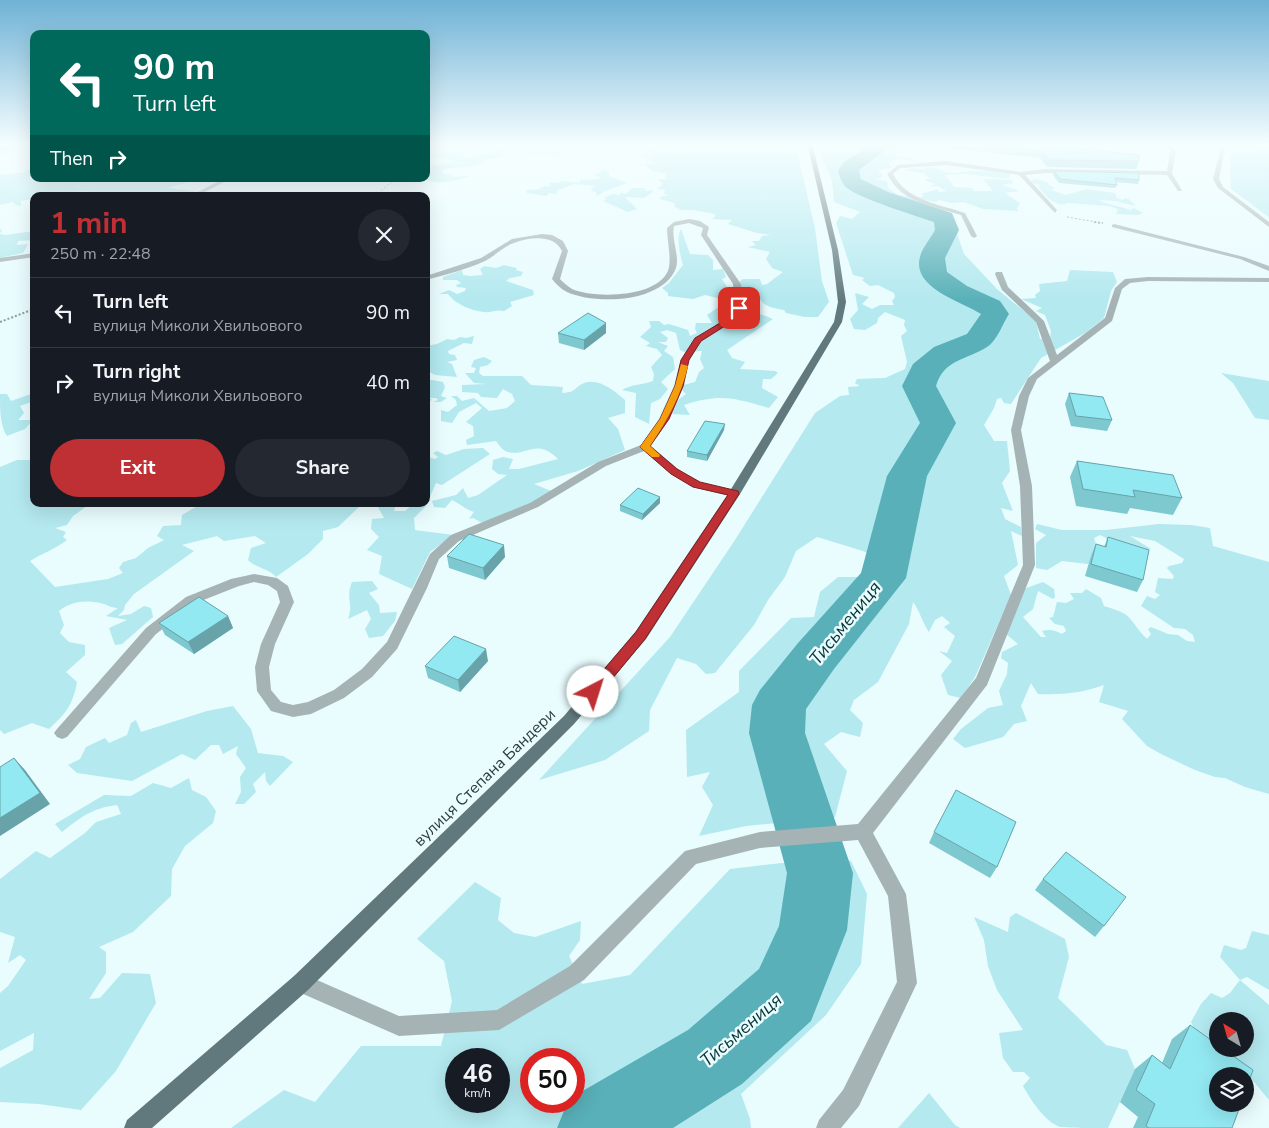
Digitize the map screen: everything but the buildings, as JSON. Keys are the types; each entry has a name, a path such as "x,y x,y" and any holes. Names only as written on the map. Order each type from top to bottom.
{"main road":[{"name":"вулиця Степана Бандери","path":"135,1128 301,983 570,720 641,635 734,494 820,356 838,322 842,302 835,250 822,196"}],"street":[{"path":"911,196 964,214 974,236"},
{"path":"1041,196 1055,211"},
{"path":"1231,196 1269,225"},
{"path":"62,733 151,631 173,612 191,600 215,589 254,578 272,581 283,589 287,602 268,644 262,667 264,691 276,707 293,711 311,708 338,694 367,673 392,646 434,557 455,538 534,505 602,464 645,447 664,419 679,386 685,360 698,340 722,324 739,308 737,284 704,236 706,227 702,223 683,221 672,225 670,228 673,267 663,282 636,293 599,296 569,290 556,279 565,251 561,242 552,237 542,236 512,241 483,259 430,277"},
{"path":"1114,226 1242,258 1269,269"},
{"path":"0,260 30,256"},
{"path":"999,274 1005,288 1040,321 1054,360"},
{"path":"301,983 399,1026 499,1020 577,973 691,857 760,840 863,832 982,681 1030,565 1026,486 1016,430 1024,396 1033,378 1109,319 1119,288 1128,281 1148,279 1269,280"},
{"path":"645,447 674,472 696,485 734,494"},
{"path":"827,1128 851,1098 907,983 897,894 863,832"}],"path":[{"path":"1055,211 1067,217 1114,226"},
{"path":"0,322 30,311"}],"shaded area":[{"path":"0,196 30,196 30,200 19,201 21,206 13,202 0,205"},
{"path":"609,196 648,196 644,198 625,197 637,209 628,212 603,201 607,199 604,198"},
{"path":"807,196 815,228 822,281 829,302 818,317 805,317 772,308 762,302 759,295 742,293 740,281 743,279 760,279 762,285 767,284 783,272 772,268 766,259 770,252 748,247 756,245 752,241 759,241 762,236 771,235 757,233 728,224 732,220 712,219 715,217 715,214 682,210 675,207 674,203 660,199 660,197"},
{"path":"833,196 1009,196 1020,203 1017,208 1018,211 983,209 964,202 951,203 939,200 936,202 918,199 940,207 922,207 952,219 964,254 997,289 1036,321 1040,339 1050,338 1051,331 1045,315 1036,311 1042,308 1021,299 1036,298 1035,295 1040,291 1039,284 1067,281 1070,270 1113,272 1117,282 1111,291 1104,318 1085,333 1041,358 1011,404 1004,403 1001,398 997,399 984,425 994,441 1007,441 1010,471 1002,483 1013,511 1001,508 1005,519 1021,527 1022,536 1011,531 1018,565 1004,576 1011,595 975,677 961,698 948,695 941,675 952,661 939,651 947,653 955,636 944,627 950,623 942,616 935,620 929,632 913,602 909,624 878,682 854,700 850,710 863,723 860,737 841,732 824,744 847,771 835,817 746,826 699,836 713,805 702,787 710,772 687,777 686,730 739,692 739,671 791,618 814,617 820,592 838,577 872,577 880,559 863,551 817,537 796,551 785,577 768,600 754,625 715,673 706,674 696,664 677,658 650,710 649,731 605,760 539,780 670,637 733,543 815,413 840,396 849,395 848,387 860,386 855,383 857,379 885,378 905,369 907,362 901,336 907,331 904,325 905,320 885,312 878,318 877,323 865,330 854,329 850,319 858,310 855,293 869,297 862,304 872,309 880,305 894,305 892,301 895,297 894,293 878,285 870,286 862,280 865,278 853,275 836,223 840,216 852,219 860,212 834,202"},
{"path":"1046,196 1116,196 1123,200 1124,198 1129,199 1136,206 1115,201 1099,200 1130,210 1134,208 1143,213 1138,215 1116,214 1118,209 1109,206 1059,204"},
{"path":"1240,196 1269,196 1269,217"},
{"path":"681,229 690,254 708,255 713,260 713,270 723,269 726,277 722,279 729,290 721,299 705,295 693,299 668,296 668,293 662,288 669,283 683,265 679,242"},
{"path":"30,232 30,240 18,241 17,245 28,244 23,253 0,258 0,234"},
{"path":"504,265 517,268 516,270 523,272 521,276 510,278 506,281 533,290 534,295 510,302 512,306 504,311 487,312 464,306 448,294 439,294 449,290 457,294 465,291 466,288 457,287 456,285 461,283 457,280 443,280 443,277 462,270 463,275 483,275 480,269 484,266 496,268"},
{"path":"720,306 730,313 743,308 773,319 727,350 732,358 745,362 740,369 775,371 778,373 771,379 763,379 762,388 778,397 769,408 736,399 717,398 684,405 690,415 672,414 675,402 686,394 681,389 684,385 695,382 699,372 704,368 700,359 702,351 684,352 680,350 676,333 667,330 660,332 668,338 666,342 658,342 668,346 664,351 673,357 675,369 661,382 668,389 660,399 651,403 649,424 635,417 636,393 622,390 653,381 654,374 651,367 662,355 657,349 646,346 650,343 640,337 651,327 649,321 659,321 664,325 669,324 688,330 690,336 697,333 695,329 696,323 712,323 707,315"},
{"path":"474,336 472,344 464,343 448,351 449,354 455,355 457,360 447,362 452,364 457,377 435,375 430,372 430,345 447,339"},
{"path":"484,357 492,361 488,365 480,367 479,373 483,376 522,376 531,385 563,387 562,393 572,391 588,382 600,383 611,389 625,400 625,413 608,418 618,429 625,450 578,471 534,484 551,491 532,504 484,524 473,518 469,519 474,512 452,500 445,508 434,507 432,501 456,495 463,488 468,498 478,495 507,475 498,474 492,469 493,460 503,457 513,459 509,469 519,469 558,459 544,449 537,448 514,453 508,452 496,441 467,445 466,440 474,436 473,426 466,422 482,408 476,403 459,412 452,423 441,421 441,410 448,412 457,405 456,400 451,396 457,396 462,401 474,398 489,411 507,408 515,401 512,394 503,389 497,398 481,397 478,393 462,392 462,385 487,384 474,383 465,373 474,373 476,368 471,367 474,360"},
{"path":"1221,373 1269,381 1269,420 1255,418 1233,383"},
{"path":"430,380 443,382 445,387 441,396 447,398 441,402 433,402 438,400 430,398"},
{"path":"0,394 7,394 11,401 30,394 30,402 20,406 24,413 18,420 30,420 30,423 25,429 7,436 0,411"},
{"path":"483,448 490,454 442,485 436,483 430,497 430,457 435,459 438,457 433,453 437,451 446,455 464,449"},
{"path":"17,460 30,460 30,507 86,507 73,516 67,525 55,528 66,532 63,537 67,540 30,561 55,587 108,579 123,573 119,568 123,562 136,558 148,548 164,540 157,536 163,526 181,525 182,515 196,507 359,507 338,527 323,531 323,539 308,554 276,577 248,560 251,548 266,543 255,536 224,541 217,536 182,545 194,551 134,594 118,616 131,614 144,606 151,608 153,617 122,644 115,645 109,628 127,620 106,616 118,608 89,602 78,602 59,611 64,625 60,633 69,642 85,645 85,655 66,672 77,682 71,703 49,729 32,723 4,734 0,730 0,467"},
{"path":"378,507 395,507 394,511 405,511 410,507 425,507 414,518 415,530 453,535 430,552 412,589 379,574 382,556 367,550 379,537 371,529 372,519 384,518"},
{"path":"1037,524 1062,530 1106,530 1159,524 1191,525 1210,528 1213,546 1269,562 1269,794 1245,787 1225,778 1215,777 1195,770 1147,746 1122,719 1128,711 1099,702 1104,685 1072,693 1038,694 1031,683 1021,706 1027,721 1014,724 1003,737 965,748 953,739 961,729 988,708 1003,705 999,691 1007,674 1008,663 1001,658 1002,652 1018,644 1005,633 1021,590 1043,582 1054,589 1055,597 1053,599 1038,591 1033,609 1023,617 1041,637 1046,637 1042,631 1052,630 1062,634 1066,631 1064,626 1055,624 1049,618 1053,617 1057,602 1066,603 1074,599 1070,593 1082,593 1086,589 1101,598 1104,606 1121,612 1130,618 1147,639 1151,634 1148,629 1151,627 1168,634 1178,635 1187,641 1195,642 1193,635 1185,629 1174,628 1141,606 1147,596 1155,599 1160,595 1155,592 1158,578 1173,579 1174,576 1167,568 1182,563 1184,559 1155,541 1130,536 1151,549 1145,551 1109,547 1106,538 1100,535 1094,538 1096,544 1102,549 1088,564 1062,561 1047,570 1036,568 1036,543 1046,535 1035,529"},
{"path":"372,581 378,589 369,593 379,605 380,613 397,612 395,621 383,636 369,638 365,629 371,619 367,610 348,619 350,614 349,593 352,582"},
{"path":"233,706 251,729 258,753 283,756 293,762 270,786 266,781 265,772 253,784 256,792 244,804 235,804 241,792 240,777 246,768 236,754 238,746 223,754 219,745 211,745 195,760 182,754 132,781 77,773 68,765 80,759 86,747 105,738 109,743 127,735 131,723 136,720 141,732 207,711"},
{"path":"189,778 192,790 206,797 216,811 213,823 185,846 172,869 171,896 133,932 99,947 106,952 106,973 89,999 100,998 122,973 150,974 156,1003 116,1071 81,1110 39,1104 0,1102 0,1068 33,1050 34,1033 0,1051 0,993 8,986 26,960 20,955 8,963 15,937 0,932 0,879 36,851 50,858 85,833 96,822 121,814 117,805 108,806 87,814 62,832 55,824 104,795 131,796 153,783 171,788"},
{"path":"835,857 851,861 867,894 861,964 826,1015 741,1094 750,1119 751,1128 231,1128 284,1090 315,1102 361,1046 441,1046 452,1001 444,961 417,939 475,882 501,898 498,920 514,933 535,937 581,921 580,940 569,956 582,984 630,975 730,869"},
{"path":"1016,913 1065,939 1069,957 1058,998 1106,1045 1127,1050 1135,1069 1108,1128 1060,1127 1054,1124 1038,1110 1023,1086 1030,1078 1024,1072 1013,1072 1003,1058 999,1033 1023,1030 997,990 988,966 984,940 974,917 1008,932 1010,917"},
{"path":"1252,931 1269,935 1269,990 1247,977 1240,980 1220,957 1224,945 1241,950 1246,948"},
{"path":"1240,980 1269,1005 1269,1100 1254,1082 1254,1067 1236,1067 1226,1058 1254,1058 1254,1012 1209,1012 1209,1044 1196,1033 1191,1022 1201,1004 1211,993 1222,998 1230,993"},
{"path":"929,1093 955,1125 960,1128 898,1128"}],"waterway":[{"name":"Тисьмениця","path":"598,1128 715,1057 785,995 813,930 820,873 777,733 779,705 816,656 883,578 907,476 938,423 919,386 924,371 945,354 978,340 995,314 990,307 957,292 935,275 932,258 947,230 944,218 880,196"}],"slow traffic":[{"path":"655,455 645,447 664,419 679,386 684,366"}],"route":[{"path":"593,692 641,635 734,494 696,485 674,472 645,447 664,419 679,386 685,360 698,340 722,324 739,308"}]}
